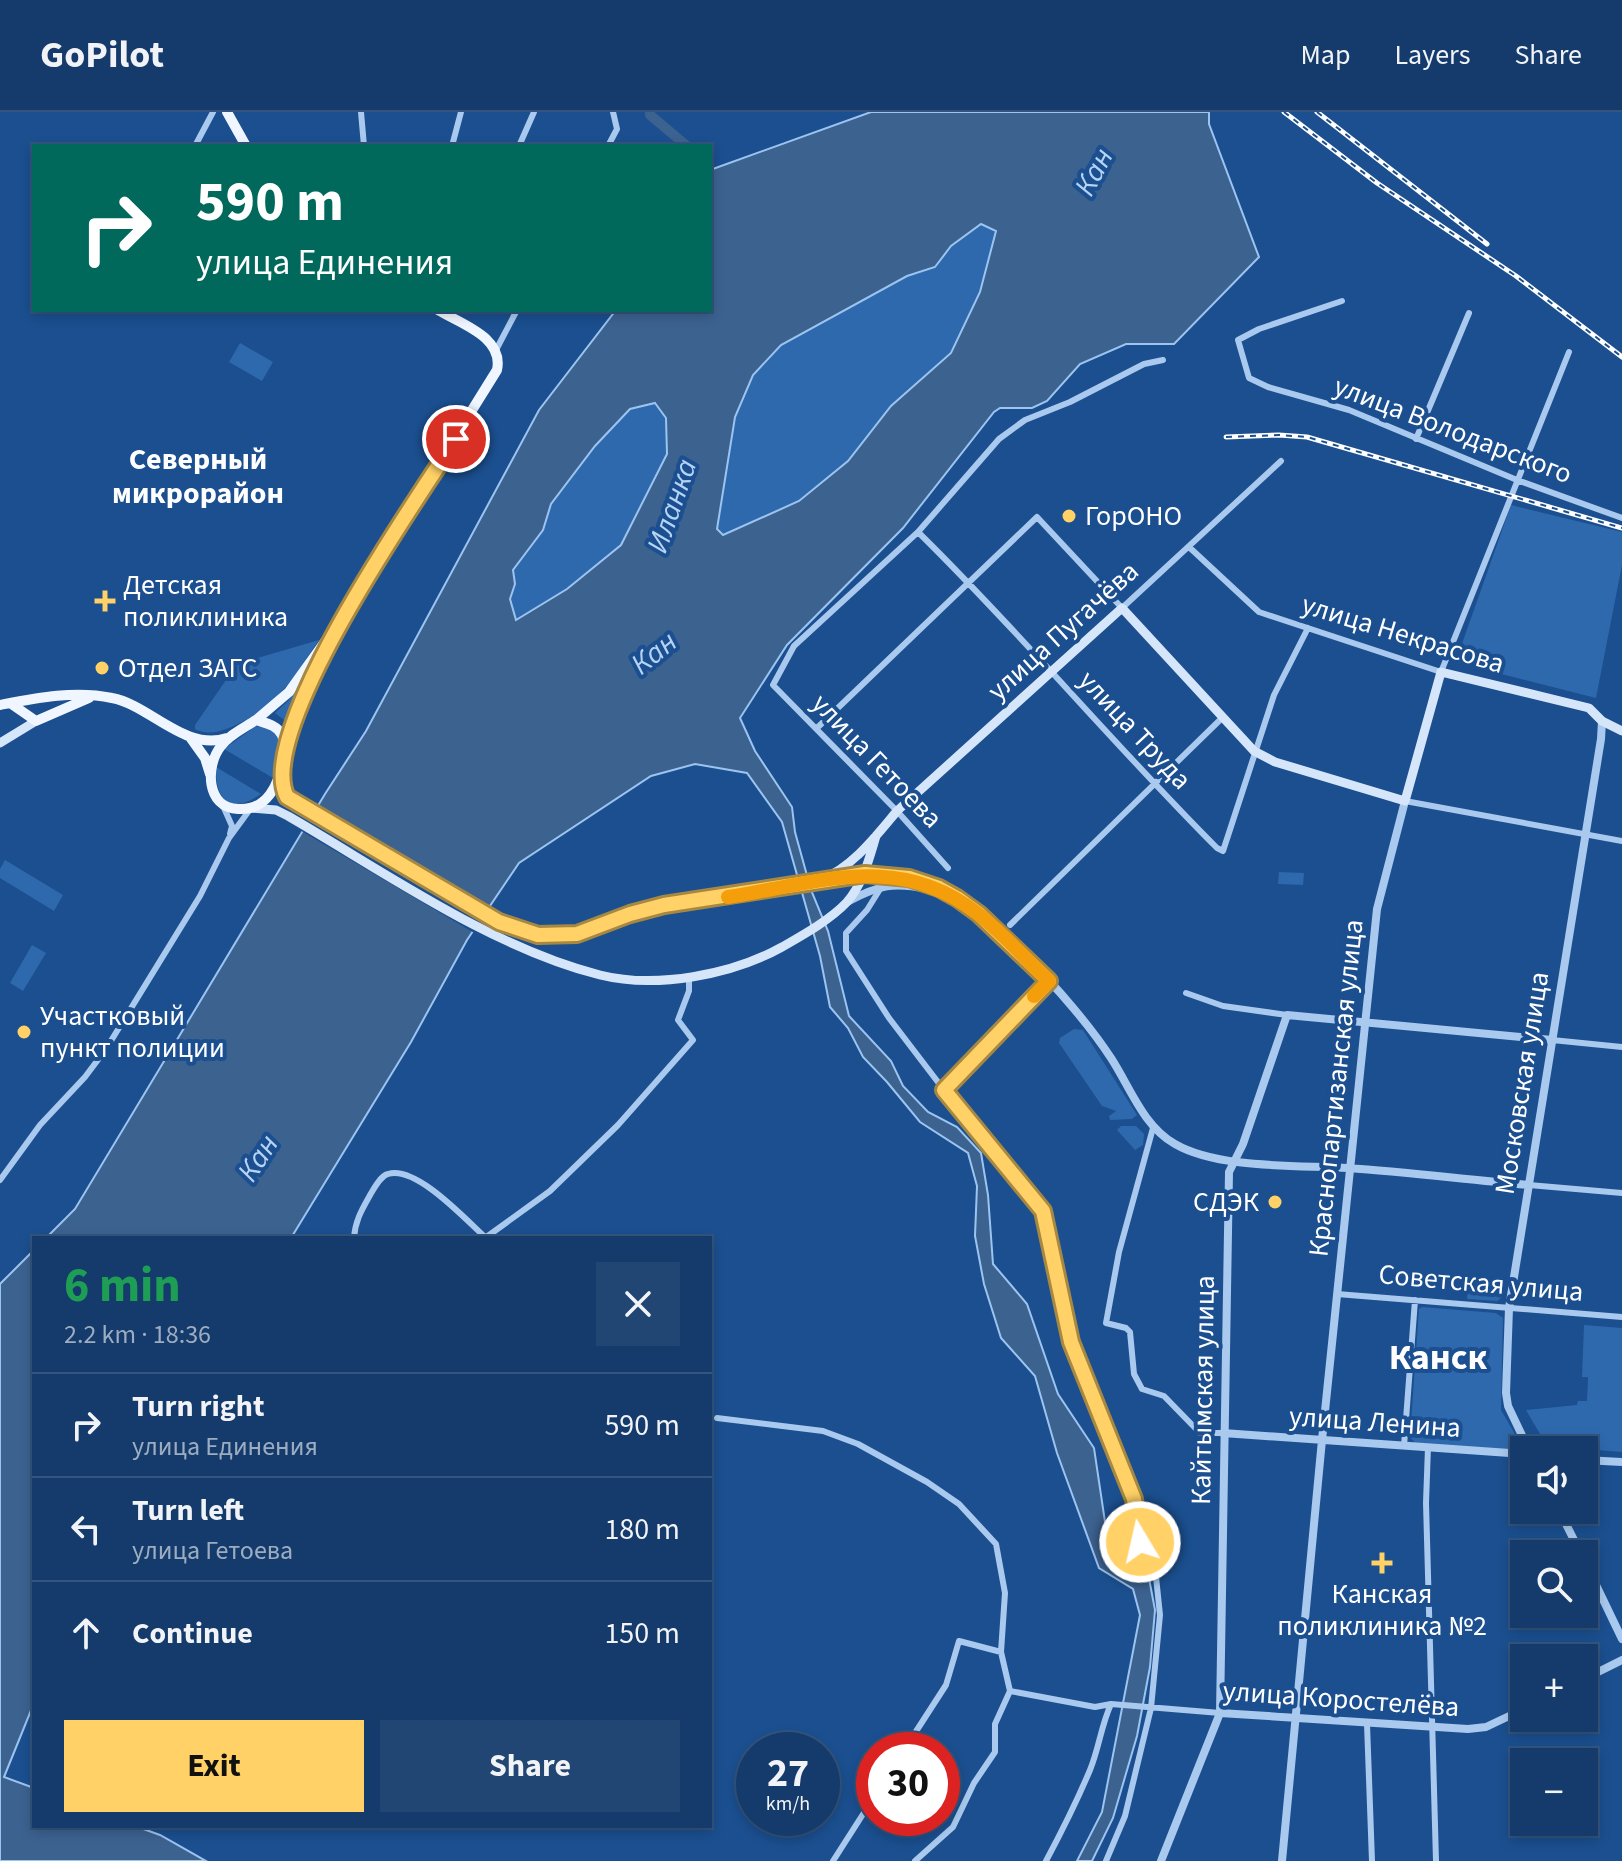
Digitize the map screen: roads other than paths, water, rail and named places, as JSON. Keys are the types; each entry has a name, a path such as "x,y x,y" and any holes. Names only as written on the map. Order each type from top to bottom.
{"main road":[{"path":"227,112 245,144"},
{"path":"210,774 217,751 230,737 289,692 347,611 497,370 496,350 483,336 441,312"},
{"path":"1122,608 1254,751 1275,762 1405,801"},
{"name":"улица Пугачёва","path":"281,771 282,789 287,797 499,922 538,935 577,934 664,905 784,888 821,879 845,866 897,811 1122,608"},
{"path":"282,758 294,717 347,611"},
{"name":"улица Некрасова","path":"1441,672 1589,708 1602,721 1620,730"},
{"name":"Краснопартизанская улица","path":"1405,801 1441,672"},
{"path":"5,704 44,697 97,695 116,698 190,737 220,740 230,737"},
{"path":"0,743 36,721 97,695"},
{"path":"5,704 36,721"},
{"path":"251,808 270,795 281,771 284,745 281,733 270,724 256,720"},
{"path":"190,737 205,758 214,795 219,802 234,809 276,810 491,935 601,975 638,978 689,976 720,972 765,956 802,936 847,902 865,874 876,836"}],"street":[{"path":"196,144 213,112"},
{"path":"361,112 364,144"},
{"path":"453,144 461,112"},
{"path":"520,144 534,112"},
{"path":"609,144 617,129 613,112"},
{"name":"улица Володарского","path":"1342,301 1259,329 1238,340 1249,378 1268,387 1349,410 1517,480 1620,517"},
{"path":"496,350 516,312"},
{"path":"1416,439 1469,313"},
{"name":"Краснопартизанская улица","path":"1441,672 1569,352"},
{"path":"918,532 999,439 1025,420 1070,402 1144,364 1163,360"},
{"name":"улица Пугачёва","path":"1122,608 1281,461"},
{"path":"1620,517 1622,507"},
{"path":"817,728 1037,517 1122,608"},
{"name":"улица Труда","path":"918,532 969,582 1154,784 1223,851 1254,751"},
{"name":"улица Гетоева","path":"918,532 794,646 773,685 897,811 948,868"},
{"name":"улица Некрасова","path":"1189,547 1259,612 1441,672"},
{"path":"1254,751 1274,695 1308,628"},
{"path":"1010,925 1222,718"},
{"name":"Московская улица","path":"1522,1436 1508,1406 1506,1393 1509,1308 1602,721"},
{"path":"1601,739 1620,730"},
{"path":"1405,801 1622,841"},
{"name":"Краснопартизанская улица","path":"1282,1861 1377,909 1405,801"},
{"path":"219,802 232,826 229,838"},
{"path":"0,1180 40,1125 85,1077 106,1049 200,896 229,838 251,808"},
{"path":"821,879 865,874 909,878 951,895 979,914 1049,981 1110,1057 1153,1128 1178,1147 1234,1161 1350,1168 1622,1193"},
{"path":"847,902 882,886 906,885 951,895"},
{"path":"882,886 867,910 846,933 846,951 889,1018 1043,1211 1071,1342 1134,1499 1138,1535 1158,1585 1160,1615 1151,1708 1125,1816 1106,1861"},
{"path":"488,1236 550,1191 618,1125 693,1040 678,1020 689,991 689,976"},
{"path":"944,1090 1049,981"},
{"path":"1186,993 1223,1006 1287,1015 1622,1047"},
{"name":"Кайтымская улица","path":"1161,1861 1220,1713 1229,1172 1243,1144 1287,1015"},
{"path":"1153,1128 1119,1252 1106,1323 1130,1332 1134,1374 1142,1389 1164,1396 1200,1433 1223,1433"},
{"path":"354,1236 355,1224 372,1191 385,1175 392,1173 427,1185 483,1236"},
{"name":"Советская улица","path":"1337,1294 1622,1317"},
{"path":"1404,1446 1415,1300"},
{"path":"717,1418 823,1431 858,1444 927,1482 959,1504 996,1544 1005,1593 1001,1652 1010,1691 995,1724 995,1752 974,1783 953,1827 915,1861"},
{"name":"улица Ленина","path":"1223,1433 1510,1453"},
{"path":"1428,1447 1426,1503 1436,1861"},
{"path":"1598,1461 1622,1462"},
{"path":"1598,1589 1622,1639"},
{"path":"916,1732 946,1685 959,1641 1001,1652"},
{"path":"1598,1672 1622,1660"},
{"name":"улица Коростелёва","path":"1010,1691 1095,1707 1111,1704 1367,1724 1486,1727 1510,1716"},
{"path":"1046,1861 1092,1766 1102,1724 1111,1704"},
{"path":"1367,1724 1372,1861"},
{"path":"833,1861 856,1825"}],"water":[{"name":"Кан","path":"871,112 1209,112 1209,124 1259,257 1174,344 1126,344 1080,364 1047,401 1032,408 1000,408 994,412 903,528 787,645 740,718 755,751 792,807 795,832 811,890 828,931 849,1016 891,1061 903,1086 928,1112 957,1127 981,1153 988,1195 993,1264 1027,1304 1058,1394 1094,1448 1108,1542 1148,1573 1155,1610 1150,1667 1137,1736 1113,1818 1092,1861 1077,1861 1102,1812 1140,1615 1133,1589 1099,1568 1057,1453 1035,1376 1001,1338 984,1284 975,1236 977,1186 968,1153 920,1122 863,1057 848,1028 830,1007 820,956 782,822 747,773 695,764 651,776 519,863 467,940 411,1042 292,1236 48,1236 75,1209 366,731 539,410 614,312 712,312 712,169","holes":["981,224 996,231 980,292 951,353 891,406 848,461 799,501 723,535 717,529 735,417 753,375 781,345 907,276 935,267 951,246","655,403 666,418 667,454 621,545 567,589 516,620 510,599 515,584 513,570 543,530 551,504 595,446 630,409"]},
{"path":"32,1252 32,1708 4,1777 32,1787 32,1828 141,1828 160,1835 206,1861 0,1861 0,1284"}],"waterway":[{"name":"Иланка","path":"650,112 685,144"}],"railway":[{"path":"1284,112 1377,183 1516,276 1622,357"},
{"path":"1317,112 1487,244"},
{"path":"1226,437 1307,437 1622,528"}],"place":[{"name":"ГорОНО","path":"1069,516"},
{"name":"Детская поликлиника","path":"105,601"},
{"name":"Отдел ЗАГС","path":"102,668"},
{"name":"Участковый пункт полиции","path":"24,1032"},
{"name":"СДЭК","path":"1275,1202"},
{"name":"Канская поликлиника №2","path":"1382,1563"}],"district":[{"name":"Северный микрорайон","path":"198,476"},
{"name":"Канск","path":"1438,1357"}]}
